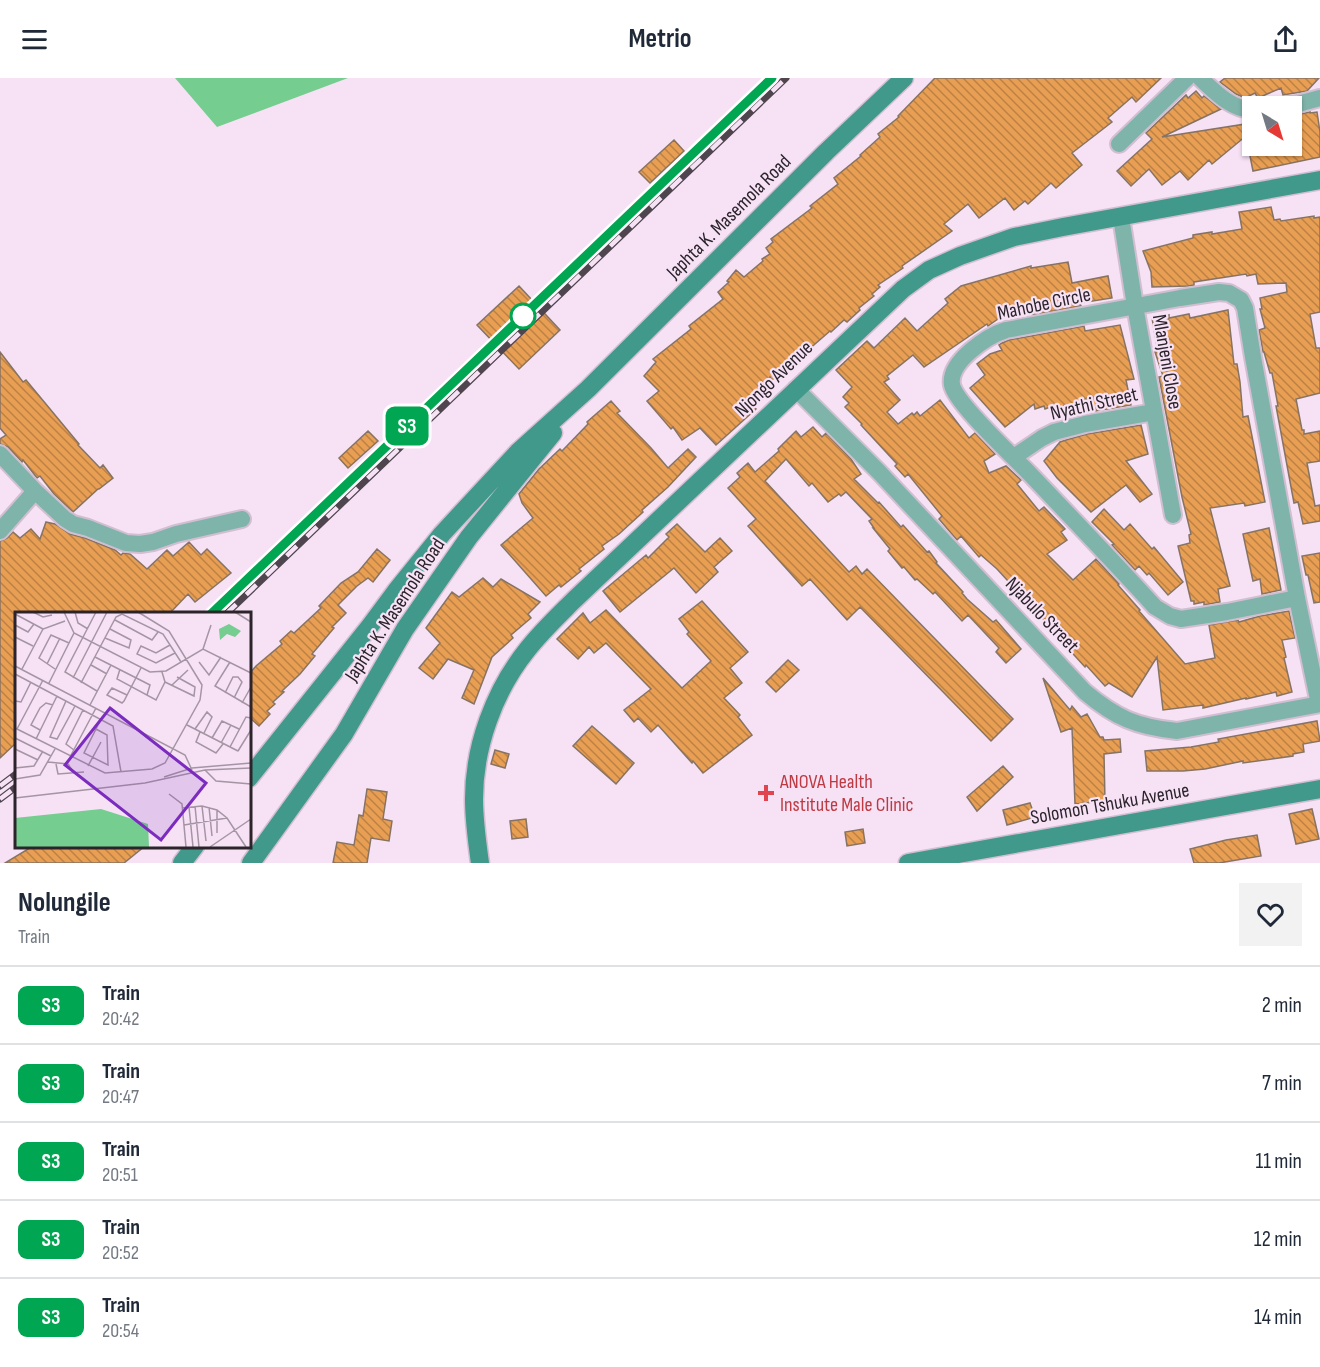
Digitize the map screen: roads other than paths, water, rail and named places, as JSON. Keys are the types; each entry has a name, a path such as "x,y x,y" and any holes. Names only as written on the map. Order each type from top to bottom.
{"street":[{"name":"Japhta K. Masemola Road","path":"250,777 442,534 518,452 588,390 826,152 904,78"},
{"path":"1119,144 1187,78"},
{"path":"1200,78 1229,103 1242,108"},
{"path":"1302,103 1320,98"},
{"name":"Njongo Avenue","path":"480,863 474,796 484,731 496,700 526,651 574,600 903,289 930,270 960,256 1014,237 1320,180"},
{"name":"Mlanjeni Close","path":"1121,217 1173,515"},
{"name":"Mahobe Circle","path":"1298,598 1180,619 1155,607 978,422 952,387 952,374 963,359 981,343 997,333 1016,328 1219,292 1229,293 1241,300 1245,308 1298,598 1320,704"},
{"name":"Njabulo Street","path":"796,389 879,472 1085,692 1113,713 1134,723 1156,729 1177,731 1320,704"},
{"name":"Japhta K. Masemola Road","path":"251,863 344,734 405,629 469,537 588,390"},
{"name":"Nyathi Street","path":"1014,458 1054,432 1154,412"},
{"path":"0,454 65,519 126,543 153,542 176,534 242,519"},
{"path":"0,531 35,491"},
{"name":"Solomon Tshuku Avenue","path":"908,863 1320,789"},
{"path":"182,863 193,848"}],"railway":[{"path":"213,612 772,78"},
{"path":"228,612 786,78"},
{"path":"0,786 15,775"},
{"path":"0,799 15,788"}],"train":[{"name":"S3","path":"213,612 772,78"}],"place":[{"name":"ANOVA Health Institute Male Clinic","path":"766,793"}]}
